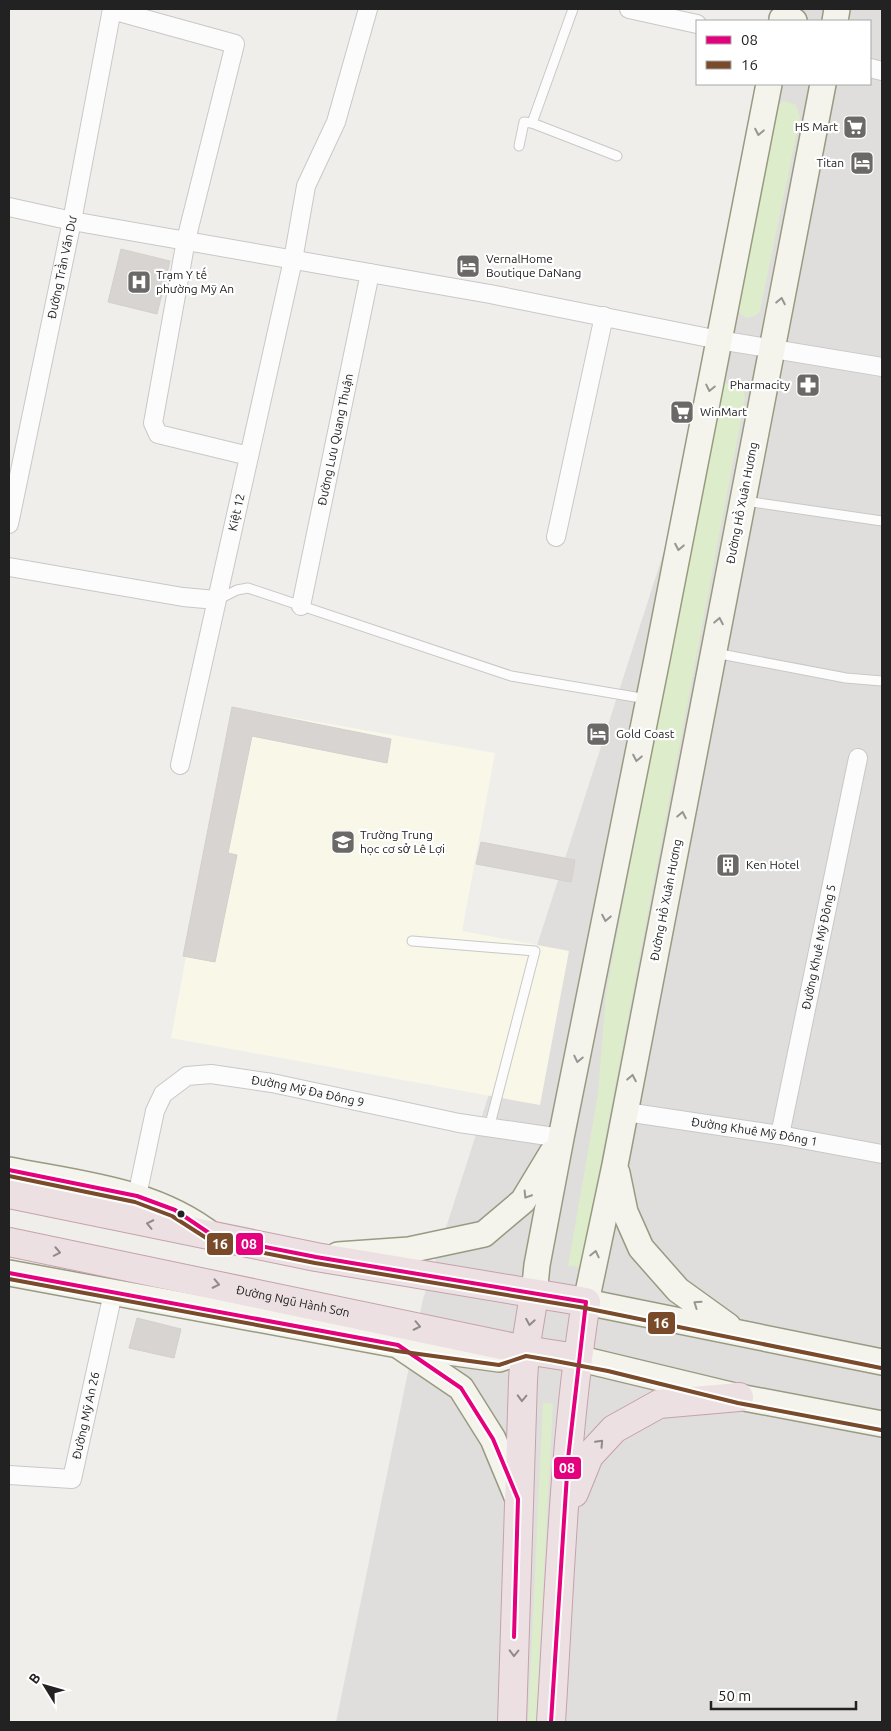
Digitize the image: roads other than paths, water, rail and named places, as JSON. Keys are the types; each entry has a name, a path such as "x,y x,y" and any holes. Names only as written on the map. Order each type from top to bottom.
{"highway":[{"path":"9,1194 316,1257 586,1302"},
{"name":"Đường Ngũ Hành Sơn","path":"9,1242 525,1350 577,1358"},
{"path":"512,1722 518,1499 525,1350 534,1294"},
{"name":"Đường Hồ Xuân Hương","path":"551,1722 564,1518 577,1358 586,1302"},
{"path":"564,1518 589,1456 614,1429 659,1404 739,1398"}],"main road":[{"path":"534,1294 537,1265 561,1138 769,85"},
{"name":"Đường Hồ Xuân Hương","path":"586,1302 616,1165 712,653 823,85"},
{"path":"316,1257 409,1250 484,1234 523,1201 561,1138"},
{"path":"616,1165 625,1212 641,1248 678,1290 737,1332"},
{"path":"9,1170 137,1196 175,1210 215,1237"},
{"path":"9,1273 398,1345 499,1359 525,1350"},
{"path":"586,1302 882,1362"},
{"path":"398,1345 462,1388 493,1439 518,1499"},
{"path":"577,1358 739,1398 882,1424"}],"street":[{"name":"Đường Trần Văn Dư","path":"9,524 13,480 72,222 112,9 235,44 186,240"},
{"path":"293,260 306,186 336,122 368,9"},
{"path":"629,9 696,24"},
{"path":"9,207 72,222 186,240 604,316 719,340 882,367"},
{"path":"186,240 153,423 154,429 158,434 249,456"},
{"name":"Kiệt 12","path":"180,765 293,260"},
{"name":"Đường Lưu Quang Thuận","path":"301,606 370,273"},
{"path":"556,537 604,316"},
{"path":"9,568 183,597 216,600"},
{"name":"Đường Khuê Mỹ Đông 5","path":"780,1135 858,758"},
{"name":"Đường Mỹ Đa Đông 9","path":"137,1196 155,1111 163,1094 187,1076 211,1074 272,1083 459,1124 561,1138"},
{"name":"Đường Khuê Mỹ Đông 1","path":"626,1112 780,1135 882,1154"},
{"name":"Đường Mỹ An 26","path":"9,1474 72,1479 113,1293"}],"lane":[{"path":"532,123 573,9"},
{"path":"519,146 524,122 532,123 617,156"},
{"path":"743,501 882,521"},
{"path":"216,600 237,590 248,588 511,676 649,699"},
{"path":"712,653 846,678 882,681"},
{"path":"412,941 535,951 490,1128"}],"place":[{"name":"HS Mart","path":"855,127"},
{"name":"Titan","path":"862,163"},
{"name":"VernalHome Boutique DaNang","path":"468,266"},
{"name":"Trạm Y tế phường Mỹ An","path":"139,282"},
{"name":"Pharmacity","path":"808,385"},
{"name":"WinMart","path":"682,412"},
{"name":"Gold Coast","path":"598,734"},
{"name":"Trường Trung học cơ sở Lê Lợi","path":"343,842"},
{"name":"Ken Hotel","path":"728,865"}]}
